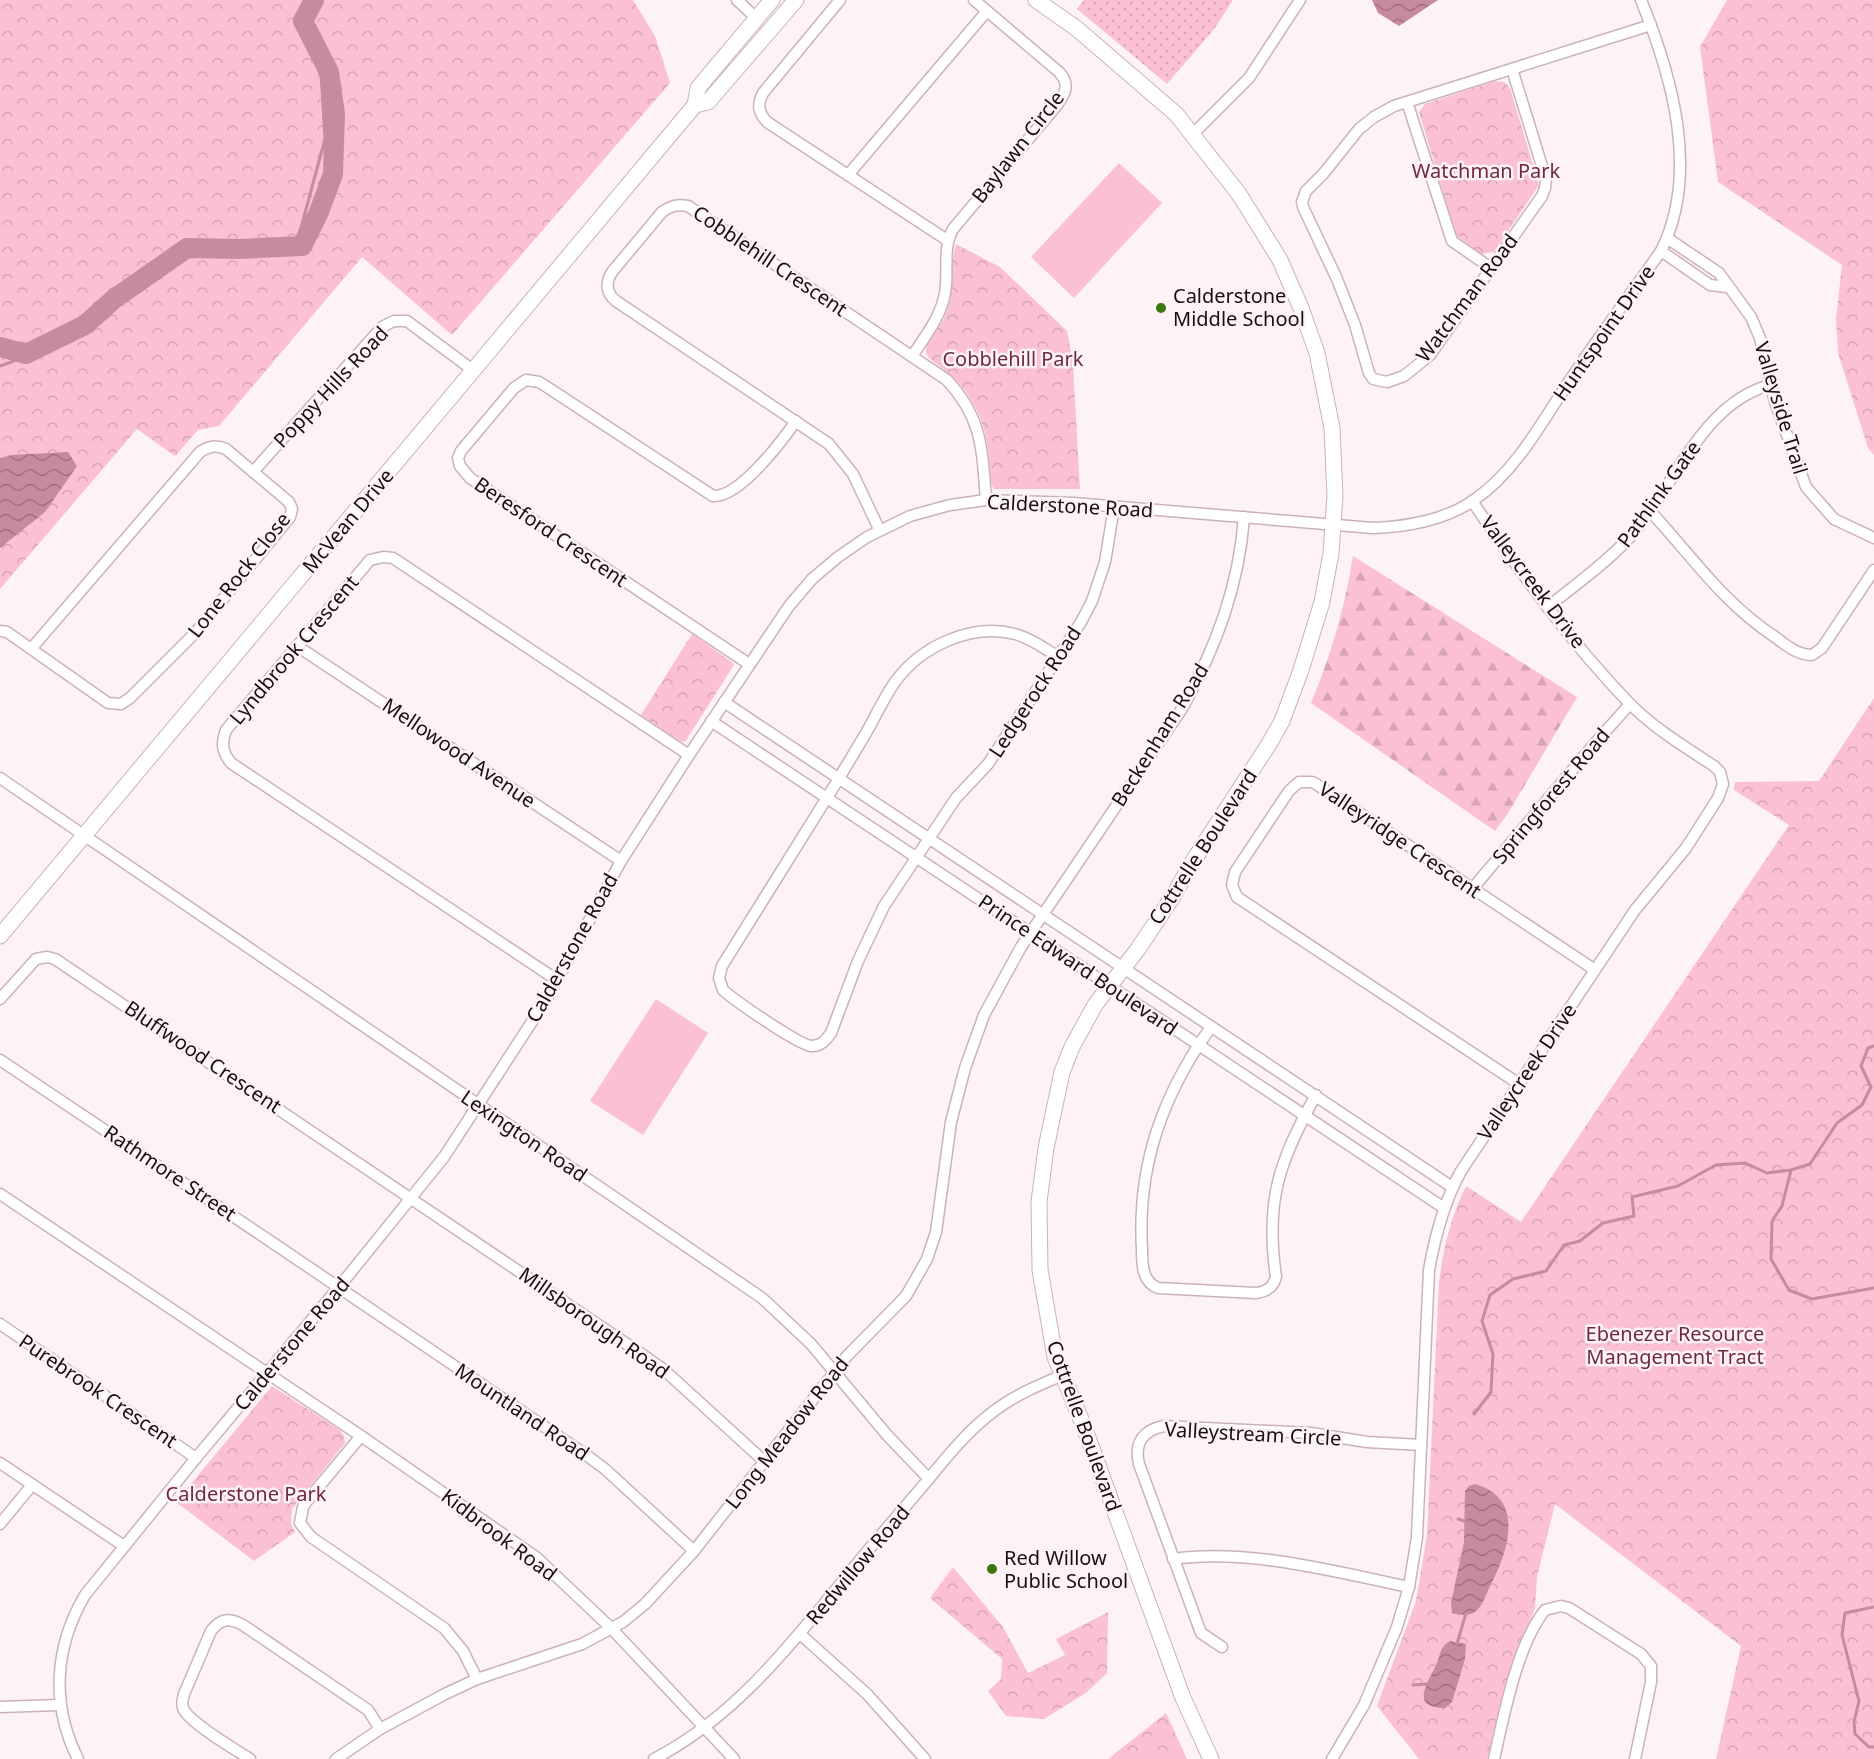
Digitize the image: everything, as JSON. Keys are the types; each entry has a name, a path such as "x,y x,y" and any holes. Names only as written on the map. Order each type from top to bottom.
{"main road":[{"name":"McVean Drive","path":"0,936 695,105 698,88 772,0"},
{"name":"McVean Drive","path":"695,105 708,102 796,0"},
{"name":"Cottrelle Boulevard","path":"1036,0 1076,28 1156,95 1176,114 1231,182 1265,233 1292,284 1321,371 1332,428 1335,468 1331,553 1308,653 1282,722 1172,898 1086,1021 1062,1072 1042,1171 1038,1225 1040,1270 1055,1357 1083,1424 1183,1698 1211,1759"}],"street":[{"path":"737,0 757,19"},
{"path":"840,0 763,93 758,106 767,122 947,240 943,304 912,355"},
{"name":"Baylawn Circle","path":"947,240 963,215 1057,105 1066,90 1066,82 1062,75 974,0"},
{"path":"1193,134 1249,78 1300,0"},
{"name":"Huntspoint Drive","path":"1333,525 1373,528 1405,525 1442,515 1472,501 1504,474 1517,458 1661,251 1667,238 1679,194 1680,155 1666,68 1641,0"},
{"path":"849,176 987,11"},
{"name":"Watchman Road","path":"1512,69 1546,179 1542,196 1430,355 1404,376 1387,382 1373,379 1337,279 1305,213 1302,202 1306,191 1324,173 1359,129 1384,111 1407,102 1651,25"},
{"path":"1407,102 1448,234 1458,247 1491,268"},
{"name":"Cobblehill Crescent","path":"879,530 854,474 829,444 616,301 609,294 607,283 612,272 662,212 670,206 679,204 687,206 947,380 972,414 981,446 986,500"},
{"name":"Valleyside Trail","path":"1667,238 1719,273 1751,317 1760,338 1770,385 1793,456 1806,487 1834,519 1874,538"},
{"path":"1661,251 1710,285 1727,287"},
{"name":"Poppy Hills Road","path":"253,472 382,327 394,321 407,321 474,370"},
{"name":"Beresford Crescent","path":"749,664 470,478 460,466 458,458 464,446 514,388 526,380 539,382 713,496 720,497 732,491 772,453 796,421"},
{"name":"Pathlink Gate","path":"1548,607 1631,537 1709,426 1745,394 1770,385"},
{"name":"Lone Rock Close","path":"0,631 7,632 31,649 108,703 121,704 130,698 196,632 290,517 292,509 289,502 226,448 212,446 200,452 31,649"},
{"name":"Calderstone Road","path":"78,1759 66,1733 59,1705 61,1658 72,1621 85,1595 444,1157 557,980 621,861 749,664 789,606 812,579 852,546 879,530 931,509 986,500 1073,503 1333,525"},
{"name":"Valleycreek Drive","path":"1332,1759 1364,1705 1397,1627 1409,1587 1417,1538 1430,1270 1435,1238 1452,1187 1635,910 1686,848 1722,788 1721,775 1714,766 1672,738 1630,704 1548,607 1472,501"},
{"name":"Ledgerock Road","path":"827,797 722,966 719,978 720,985 727,994 798,1041 808,1045 820,1045 831,1033 858,961 875,924 928,838 956,798 988,764 1081,622 1098,584 1110,542 1114,507"},
{"path":"1650,511 1729,602 1751,621 1800,654 1812,655 1822,648 1874,570"},
{"name":"Beckenham Road","path":"1030,933 1183,707 1197,682 1211,653 1227,609 1241,548 1244,517"},
{"name":"Lyndbrook Crescent","path":"557,980 241,770 225,756 222,739 226,730 370,560 383,557 393,558 689,755"},
{"path":"827,797 895,681 914,662 936,647 966,634 997,631 1025,638 1059,657"},
{"name":"Mellowood Avenue","path":"297,646 621,861"},
{"name":"Prince Edward Boulevard","path":"724,702 1452,1187"},
{"name":"Springforest Road","path":"1473,888 1630,704"},
{"name":"Prince Edward Boulevard","path":"711,721 1444,1208"},
{"name":"Lexington Road","path":"0,778 762,1298 802,1334 887,1435 929,1479"},
{"name":"Valleyridge Crescent","path":"1519,1084 1240,900 1232,885 1235,872 1289,791 1294,785 1306,781 1316,784 1595,970"},
{"name":"Long Meadow Road","path":"336,1759 380,1729 424,1704 477,1679 582,1644 612,1629 645,1604 694,1551 847,1356 906,1296 927,1259 939,1216 946,1144 965,1068 988,1007 1030,933"},
{"name":"Bluffwood Crescent","path":"0,999 36,959 47,957 55,959 412,1198"},
{"path":"1211,1027 1188,1060 1166,1106 1154,1138 1145,1176 1142,1256 1146,1277 1153,1286 1255,1293 1265,1291 1274,1284 1276,1277 1271,1226 1275,1192 1284,1157 1316,1095"},
{"name":"Rathmore Street","path":"0,1060 339,1287"},
{"path":"0,1194 268,1373"},
{"name":"Millsborough Road","path":"412,1198 663,1369 765,1462"},
{"name":"Mountland Road","path":"339,1287 605,1469 694,1551"},
{"name":"Purebrook Crescent","path":"0,1324 196,1458"},
{"name":"Kidbrook Road","path":"268,1373 536,1557 612,1629 734,1759"},
{"name":"Redwillow Road","path":"654,1759 704,1729 735,1703 800,1634 961,1442 993,1411 1024,1392 1063,1375"},
{"name":"Valleystream Circle","path":"1222,1647 1201,1633 1138,1464 1136,1452 1144,1435 1164,1426 1311,1433 1367,1442 1421,1445"},
{"path":"361,1436 307,1501 303,1507 300,1523 311,1537 444,1628 463,1652 477,1679"},
{"path":"0,1463 124,1546"},
{"path":"0,1524 32,1485"},
{"path":"1173,1559 1191,1556 1274,1560 1409,1587"},
{"path":"1494,1759 1511,1687 1533,1630 1545,1610 1561,1606 1577,1613 1641,1654 1651,1666 1652,1682 1635,1759"},
{"path":"250,1759 194,1721 183,1709 184,1694 211,1630 225,1619 243,1625 368,1710 380,1729"},
{"path":"800,1634 867,1694 925,1759"},
{"path":"0,1707 59,1705"}],"green space":[{"path":"0,0 633,0 655,36 670,83 452,335 362,257 219,426 198,430 175,456 137,429 0,589"},
{"path":"1084,0 1233,0 1215,28 1167,84 1077,9"},
{"path":"1727,0 1874,0 1874,455 1868,448 1838,353 1836,319 1842,265 1718,182 1700,47"},
{"name":"Watchman Park","path":"1495,81 1504,82 1510,88 1539,185 1494,252 1481,254 1456,235 1419,112 1425,104"},
{"path":"1119,163 1162,203 1074,298 1031,257"},
{"name":"Cobblehill Park","path":"956,244 1000,267 1067,331 1073,364 1080,489 994,489 992,486 986,436 976,408 961,386 930,359 926,352 948,307"},
{"path":"1353,556 1577,697 1507,815 1495,831 1311,703 1336,631"},
{"path":"692,634 734,665 685,742 641,715"},
{"name":"Ebenezer Resource Management Tract","path":"1874,698 1874,1759 1716,1759 1741,1646 1555,1504 1537,1577 1535,1608 1505,1687 1487,1759 1419,1759 1377,1706 1416,1601 1427,1535 1439,1283 1448,1233 1461,1197 1466,1186 1521,1222 1789,825 1734,790 1735,782 1819,781"},
{"path":"656,999 708,1033 643,1135 590,1101"},
{"name":"Calderstone Park","path":"272,1386 340,1430 345,1443 292,1509 291,1524 295,1532 254,1561 176,1502"},
{"path":"953,1567 1003,1627 1028,1673 1065,1655 1056,1639 1108,1612 1107,1673 1087,1692 1044,1719 1006,1716 988,1691 1001,1679 1002,1659 930,1598"},
{"path":"1166,1713 1187,1759 1108,1759"}],"water":[{"path":"1372,0 1438,0 1399,26 1378,13"},
{"path":"68,452 77,466 45,512 0,548 0,458 12,455"},
{"path":"1475,1484 1491,1491 1501,1501 1507,1513 1507,1541 1498,1571 1480,1606 1475,1612 1461,1615 1452,1613 1451,1603 1464,1542 1465,1491 1469,1486"},
{"path":"1450,1641 1466,1644 1465,1659 1452,1702 1445,1708 1434,1707 1427,1704 1424,1693 1442,1649"}],"waterway":[{"path":"0,366 80,336 109,300 145,268 176,253 216,248 259,252 284,248 298,239 325,139 321,73 304,33 308,0"},
{"path":"0,347 26,354 85,325 114,299 187,248 240,249 302,246 319,212 333,174 335,114 329,72 303,21 314,0"},
{"path":"1474,1414 1491,1392 1493,1354 1482,1321 1490,1295 1513,1279 1546,1271 1564,1245 1580,1241 1603,1223 1634,1216 1632,1197 1678,1186 1716,1165 1745,1163 1767,1173 1791,1170 1810,1164 1837,1123 1862,1105 1871,1087 1861,1066 1868,1048 1874,1046"},
{"path":"1791,1170 1782,1206 1772,1221 1771,1259 1789,1290 1812,1299 1874,1288"},
{"path":"1458,1519 1467,1522"},
{"path":"1874,1607 1845,1613 1842,1635 1859,1701 1854,1722 1855,1734 1869,1747 1874,1747"},
{"path":"1457,1644 1466,1613"},
{"path":"1413,1685 1429,1684"}],"place":[{"name":"Calderstone Middle School","path":"1161,308"},
{"name":"Red Willow Public School","path":"992,1569"}]}
